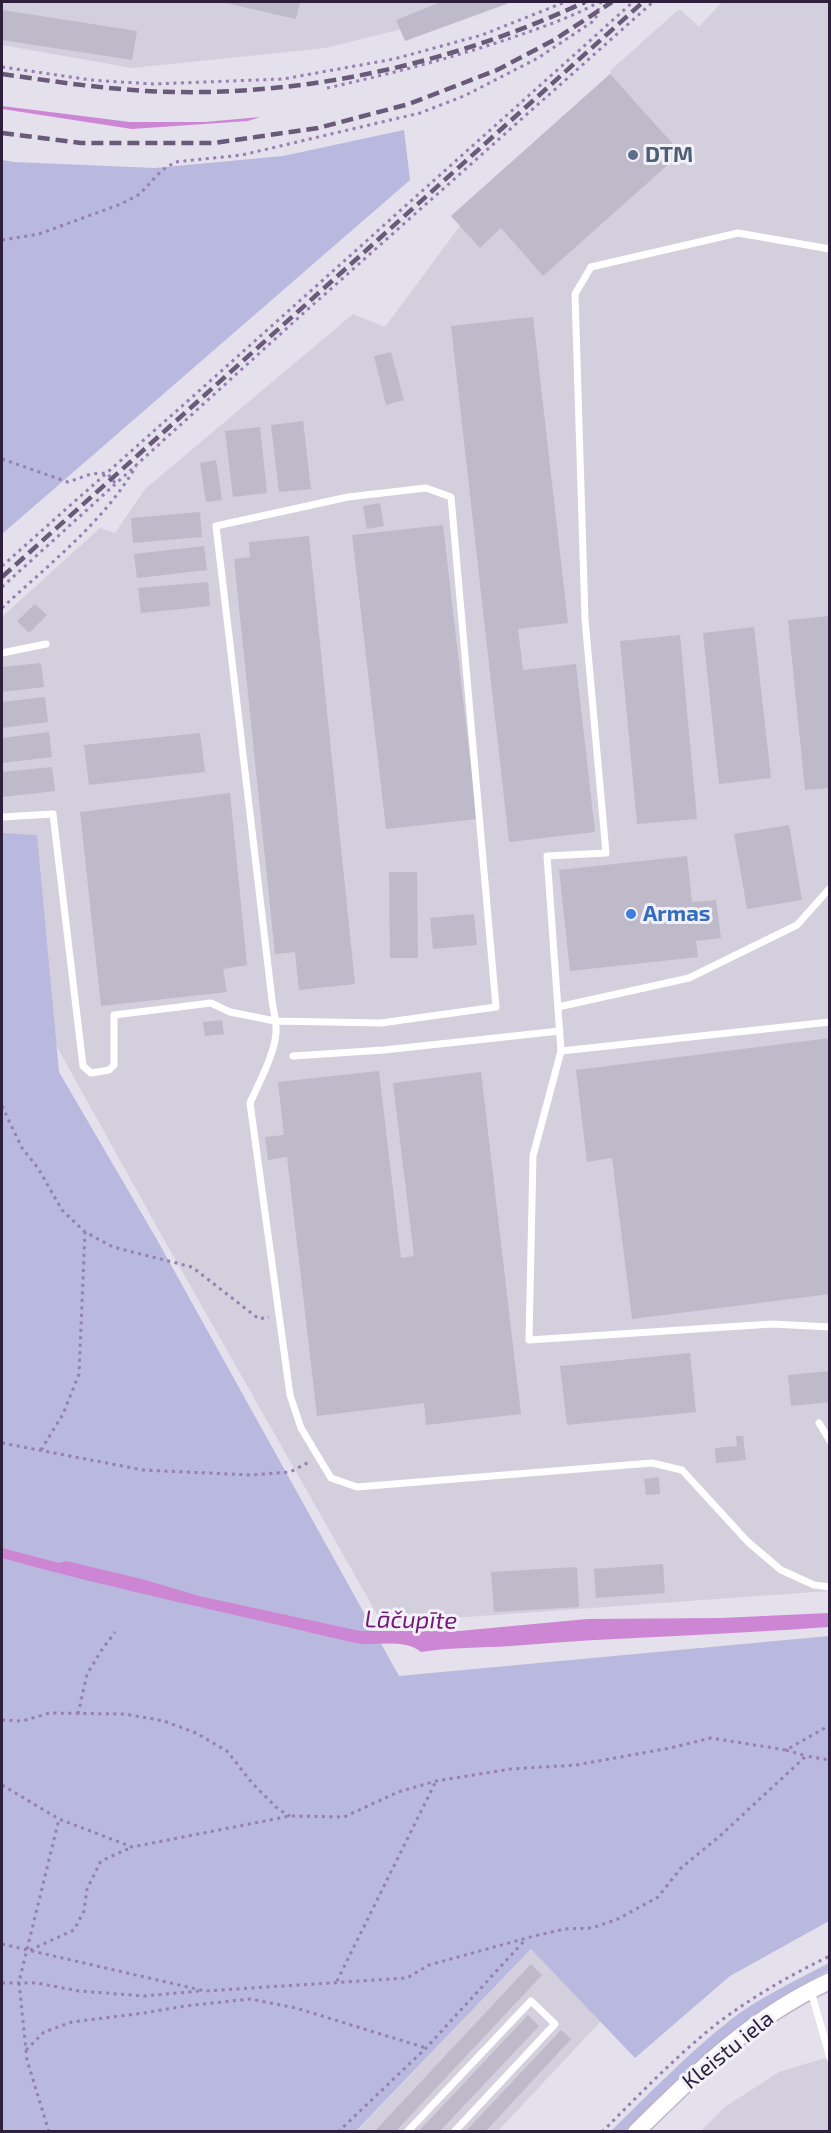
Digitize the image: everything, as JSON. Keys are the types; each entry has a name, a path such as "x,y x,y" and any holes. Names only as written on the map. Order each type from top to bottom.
{"main road":[{"name":"Kleistu iela","path":"636,2132 712,2058 772,2012 830,1981"}],"lane":[{"path":"830,249 738,233 591,267 575,294 585,619 606,853 547,855 561,1051 533,1156 529,1340 772,1324 830,1327"},
{"path":"2,817 53,814 82,1066 91,1073 109,1070 114,1065 114,1015 211,1003 230,1011 275,1021 381,1023 496,1007 451,497 426,488 329,500 216,526 275,1021 276,1033 266,1066 250,1103 290,1395 302,1428 331,1478 357,1487 652,1463 682,1470 748,1542 781,1570 814,1585 830,1587"},
{"path":"2,653 46,644"},
{"path":"558,1007 689,978 797,925 830,888"},
{"path":"561,1051 830,1022"},
{"path":"293,1056 384,1050 560,1031"},
{"path":"819,1423 830,1441"},
{"path":"810,1990 830,2058"},
{"path":"407,2132 531,2001 555,2024 454,2132"}],"path":[{"path":"2,67 91,80 153,84 283,79 394,59 482,35 565,2"},
{"path":"327,88 420,67 485,46 600,2"},
{"path":"2,240 39,234 121,204 140,194 161,171 175,162 242,155 263,149 288,146 431,109 464,96 538,58 595,20 600,2"},
{"path":"2,566 633,2"},
{"path":"2,587 138,462 653,2"},
{"path":"2,459 68,482 91,474 107,473"},
{"path":"2,608 73,542 123,489 138,462"},
{"path":"107,473 115,483"},
{"path":"2,1106 22,1148 38,1168 62,1210 85,1232 113,1247 192,1267 259,1319 279,1314"},
{"path":"41,1450 63,1414 79,1374 85,1232"},
{"path":"2,1443 143,1470 252,1476 290,1472 318,1457"},
{"path":"78,1714 87,1674 115,1632"},
{"path":"2,1720 22,1721 50,1713 125,1714 164,1721 196,1732 227,1751 252,1783 278,1809 290,1816"},
{"path":"786,1750 830,1725"},
{"path":"28,1951 74,1930 84,1911 87,1890 101,1861 132,1847 290,1816 344,1817 398,1792 436,1781 512,1769 576,1765 711,1738 786,1750 830,1760"},
{"path":"2,1983 37,1983 79,1991 144,1995 407,1978 429,1965 565,1929 591,1928 618,1919 658,1897 681,1868 721,1836 775,1782 806,1756"},
{"path":"337,1981 436,1781"},
{"path":"2,1785 59,1819 132,1847"},
{"path":"49,2132 27,2060 19,1983 59,1819"},
{"path":"338,2132 426,2048 526,1940"},
{"path":"2,1944 205,1991"},
{"path":"602,2132 717,2024 764,1991 830,1956"},
{"path":"26,2050 44,2032 72,2022 250,1999 296,2008 426,2048"}],"shaded area":[{"path":"2,2 509,2 326,48 132,68 2,45"},
{"path":"722,2 829,2 829,1591 382,1623 166,1243 2,948 2,617 100,528 115,533 145,489 353,314 385,327 460,226 451,216 677,11 681,10 699,27"},
{"path":"2,106 130,122 205,122 260,117 248,121 132,129 2,109"},
{"path":"404,130 410,180 2,534 2,160 155,168 283,156"},
{"path":"2,833 37,835 59,1072 156,1238 399,1676 829,1636 829,1921 730,1976 635,2058 531,1949 356,2131 2,2131"},
{"name":"Lāčupīte","path":"2,1548 59,1563 66,1561 142,1579 199,1596 360,1631 459,1631 587,1619 721,1618 829,1613 829,1627 455,1648 421,1652 405,1645 360,1644 89,1581 2,1558"},
{"path":"531,1949 601,2021 498,2131 356,2132"},
{"path":"829,1963 829,1970 773,2003 710,2050 625,2131 610,2132 685,2059 733,2018 768,1995"},
{"path":"829,2057 829,2131 700,2132 725,2107 779,2072"}],"building":[{"path":"221,2 300,2 296,19"},
{"path":"441,2 512,2 405,41 396,20"},
{"path":"2,10 137,31 132,60 2,40"},
{"path":"610,74 681,153 543,276 501,228 480,248 451,216"},
{"path":"533,317 568,623 518,629 523,670 576,664 595,832 509,842 451,326"},
{"path":"391,352 404,400 386,405 374,356"},
{"path":"303,421 311,489 279,492 271,425"},
{"path":"260,427 267,493 233,497 225,431"},
{"path":"216,460 222,500 206,502 200,463"},
{"path":"380,503 384,526 367,529 363,506"},
{"path":"200,512 202,537 133,543 131,518"},
{"path":"443,525 477,819 386,829 352,535"},
{"path":"309,536 355,984 299,990 295,952 275,954 234,559 250,557 249,542"},
{"path":"204,546 207,570 137,578 134,554"},
{"path":"208,582 210,606 141,613 138,588"},
{"path":"35,604 47,615 29,633 17,621"},
{"path":"830,616 830,788 805,790 788,620"},
{"path":"754,627 771,778 719,784 703,633"},
{"path":"680,635 697,819 637,824 620,641"},
{"path":"41,663 44,687 2,692 2,667"},
{"path":"45,697 48,722 2,728 2,702"},
{"path":"49,732 52,757 2,763 2,738"},
{"path":"200,733 205,772 89,785 84,745"},
{"path":"52,767 55,791 2,797 2,772"},
{"path":"230,793 247,965 223,969 227,992 101,1006 80,812"},
{"path":"789,825 802,900 747,909 734,834"},
{"path":"687,856 692,902 716,900 721,938 696,941 698,957 570,971 559,870"},
{"path":"389,872 417,872 418,958 390,958"},
{"path":"474,914 477,945 433,949 430,918"},
{"path":"222,1020 224,1034 205,1036 203,1022"},
{"path":"830,1038 830,1294 632,1319 612,1158 587,1162 576,1070"},
{"path":"379,1071 401,1258 414,1256 393,1083 481,1072 521,1414 426,1425 424,1403 317,1416 287,1157 268,1160 265,1137 284,1135 278,1082"},
{"path":"690,1353 696,1412 567,1425 560,1366"},
{"path":"830,1371 830,1402 791,1406 788,1375"},
{"path":"736,1436 743,1436 746,1460 716,1463 715,1448 737,1446"},
{"path":"659,1477 660,1494 646,1495 644,1479"},
{"path":"663,1564 665,1593 596,1598 594,1569"},
{"path":"577,1567 579,1607 494,1612 491,1572"},
{"path":"531,1964 542,1975 395,2132 374,2132"},
{"path":"528,2015 539,2026 439,2132 418,2132"},
{"path":"561,2030 571,2039 485,2132 465,2132"}],"railway":[{"path":"2,74 146,91 203,92 315,83 371,73 480,44 585,2"},
{"path":"2,133 81,143 214,143 318,128 409,104 497,70 554,40 612,2"},
{"path":"2,577 643,2"}],"place":[{"name":"DTM","path":"633,155"},
{"name":"Armas","path":"631,914"}]}
